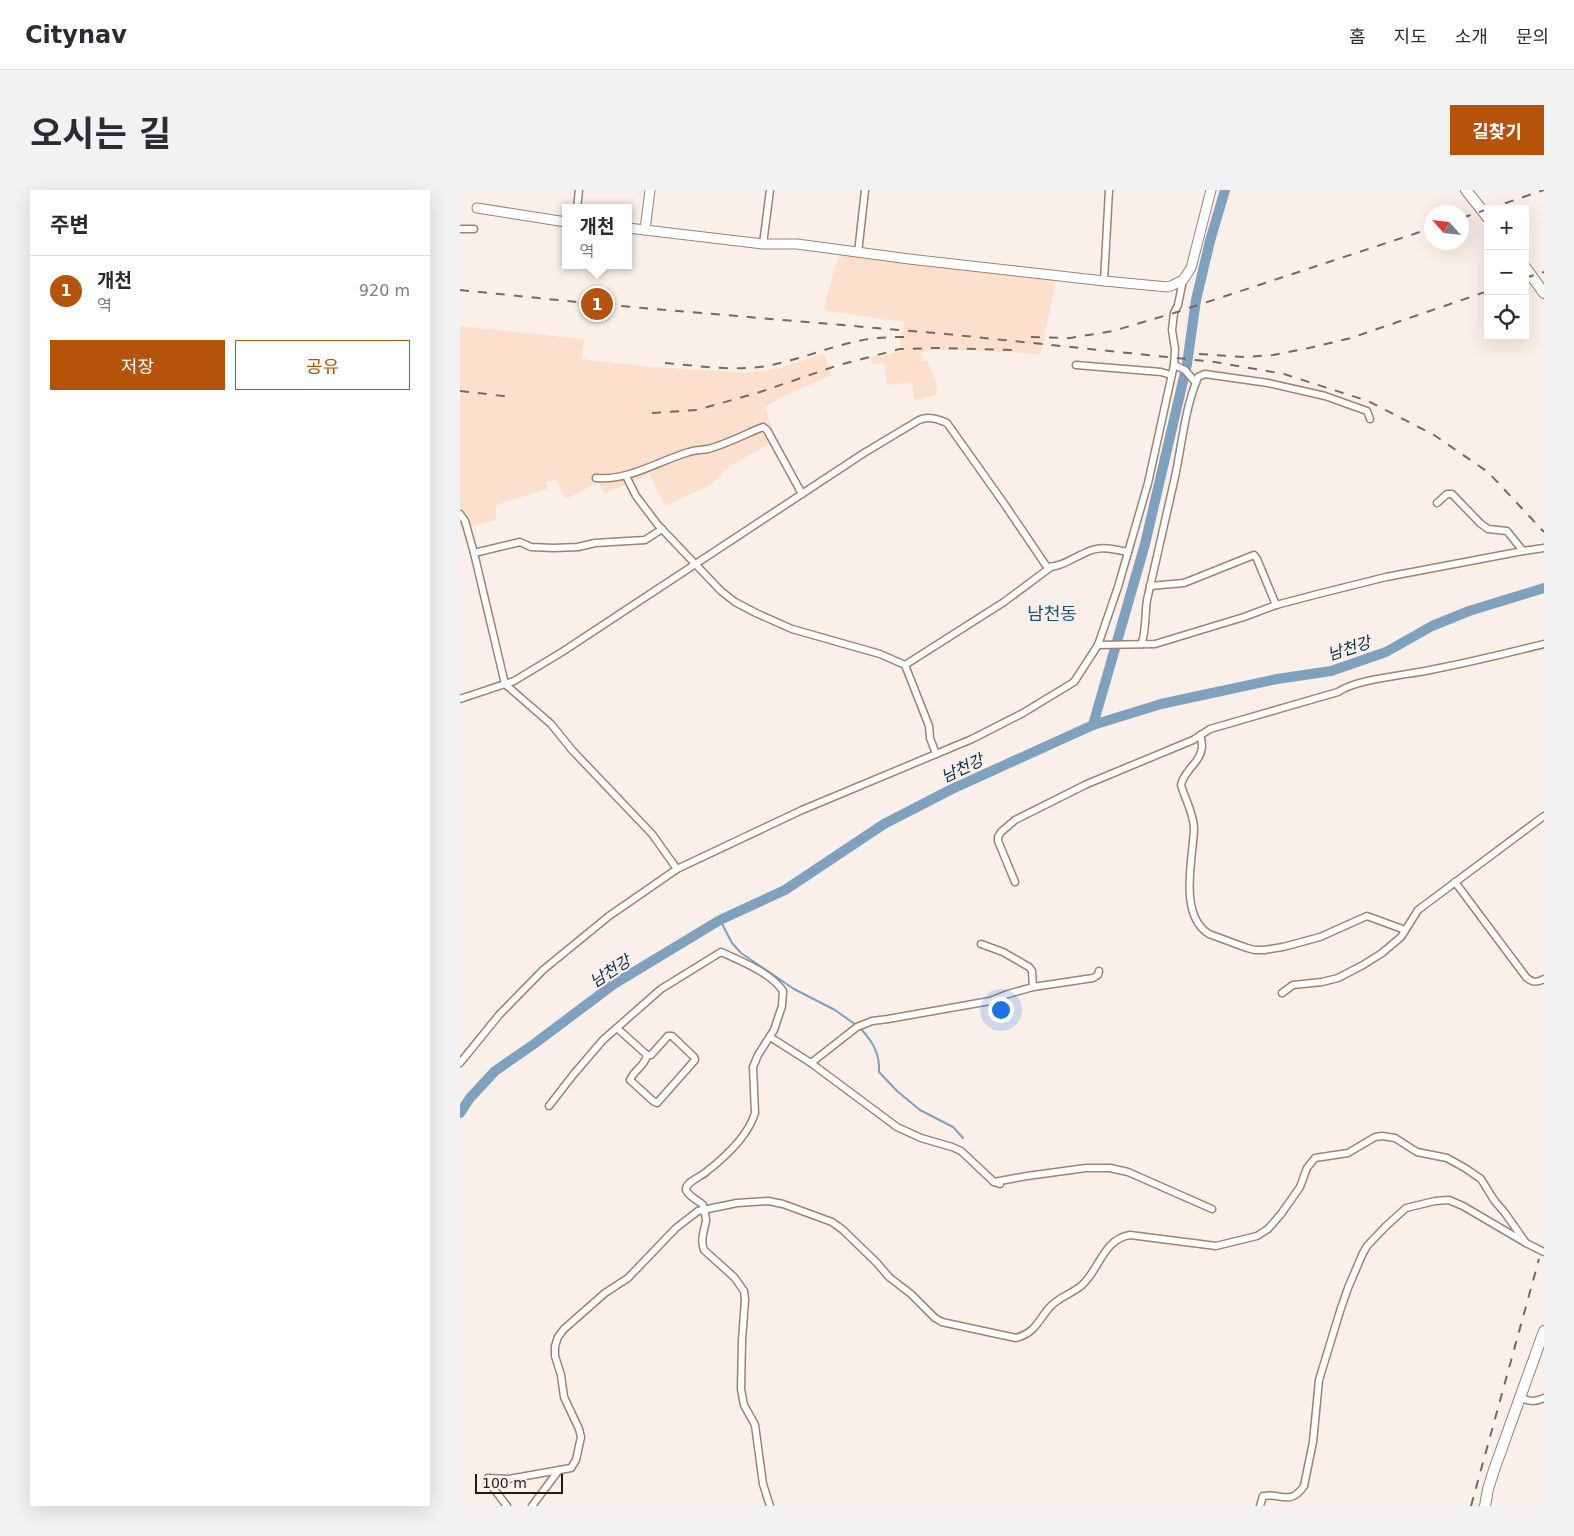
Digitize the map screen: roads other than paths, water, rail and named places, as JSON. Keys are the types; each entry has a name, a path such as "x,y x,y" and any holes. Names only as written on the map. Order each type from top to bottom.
{"main road":[{"path":"645,230 650,190"},
{"path":"632,228 762,244 797,244 858,253 1168,287 1183,280 1191,268 1211,190"},
{"path":"1466,190 1484,213"},
{"path":"477,208 562,221"},
{"path":"1529,272 1544,293"},
{"path":"1485,1506 1494,1470 1544,1331"}],"street":[{"path":"578,204 580,190"},
{"path":"762,244 770,190"},
{"path":"858,253 865,190"},
{"path":"1104,281 1109,190"},
{"path":"460,229 474,229"},
{"path":"460,1063 499,1015 543,970 616,910 677,869 811,806 981,735 1023,713 1074,682 1098,646 1118,587 1148,482 1174,365 1175,349 1172,330 1174,313 1178,305 1183,280"},
{"path":"1076,365 1161,372 1171,375"},
{"path":"1174,365 1185,370 1196,383"},
{"path":"1141,644 1144,639 1145,611 1150,586 1187,416 1198,377 1205,374 1268,383 1324,396 1367,411 1370,419"},
{"path":"460,699 514,682 864,453 926,417 947,423 1047,568 1051,567"},
{"path":"596,478 605,479 626,476 690,451 708,449 723,444 763,427 767,430 802,494"},
{"path":"626,476 648,512 662,529 722,592 735,602 792,629 880,654 905,665 929,726 930,738 936,754"},
{"path":"1437,503 1447,494 1452,494 1488,529 1502,530 1511,534 1523,551"},
{"path":"460,514 465,522 474,552 505,684 551,724 572,750 652,834 677,869"},
{"path":"474,552 520,542 530,546 554,548 645,540 662,529"},
{"path":"1098,646 1155,644 1276,605 1386,578 1544,548"},
{"path":"905,665 1004,602 1051,567 1093,550 1107,549 1128,552"},
{"path":"1150,586 1184,583 1254,555 1257,558 1276,605"},
{"path":"1016,882 998,841 998,836 1015,820 1087,784 1193,740 1210,729 1338,692 1345,687 1490,658 1544,644"},
{"path":"1200,735 1202,744 1199,757 1195,765 1184,775 1181,785 1193,819 1190,885 1193,915 1202,930 1208,934 1255,950 1278,948 1320,937 1367,916 1405,930"},
{"path":"1282,993 1293,985 1338,978 1382,953 1401,937 1418,910 1544,816"},
{"path":"1455,882 1526,977 1535,983 1544,979"},
{"path":"981,944 1003,952 1029,968 1032,971 1033,987"},
{"path":"550,1106 603,1040 661,989 721,952 765,975 784,991 780,1015 770,1037 758,1054 753,1067 755,1113 753,1119 738,1142 705,1173 686,1186 686,1191 702,1203 704,1210 706,1222 702,1245 704,1250 734,1277 744,1291 741,1389 744,1405 754,1426 763,1484 770,1506"},
{"path":"811,1063 857,1027 872,1021 990,1001 1033,987 1093,978 1098,975 1099,971"},
{"path":"617,1028 647,1055"},
{"path":"668,1036 672,1036 695,1060 657,1103 630,1080 646,1060 647,1055 651,1055 668,1036"},
{"path":"770,1037 811,1063 897,1127 921,1138 961,1151 997,1183 1010,1178 1086,1168 1110,1168 1128,1172 1212,1209"},
{"path":"507,1506 487,1480 488,1478 508,1479 571,1468 576,1460 581,1437 564,1397 561,1375 555,1356 555,1346 558,1337 564,1329 605,1293 628,1278 676,1228 698,1211 742,1202 768,1201 824,1218 843,1230 935,1318 942,1322 1016,1338 1023,1336 1034,1328 1053,1304 1080,1286 1108,1247 1123,1236 1130,1235 1216,1246 1257,1236 1268,1229 1281,1214 1300,1187 1308,1168 1316,1158 1348,1154 1375,1137 1395,1138 1417,1152 1447,1158 1474,1174 1481,1179 1526,1243"},
{"path":"1260,1506 1263,1496 1292,1497 1300,1492 1304,1486 1313,1442 1319,1380 1348,1288 1367,1246 1406,1208 1435,1200 1449,1200 1544,1252"},
{"path":"1520,1397 1532,1402 1544,1398"},
{"path":"532,1506 559,1470"}],"waterway":[{"path":"1093,725 1145,544 1187,364 1196,300 1210,241 1225,190"},
{"name":"남천강","path":"460,1113 470,1098 495,1071 614,984 720,920 785,890 884,824 952,789 1093,725 1161,704 1277,679 1331,671 1386,652 1432,626 1469,611 1544,588"},
{"path":"720,920 732,943 741,953 794,989 835,1010 856,1025"},
{"path":"861,1029 875,1049 879,1072 897,1091 920,1110 953,1127 963,1138"}],"railway":[{"path":"1500,205 1544,190"},
{"path":"1469,216 1484,210"},
{"path":"1031,337 1070,338 1113,331 1174,313 1424,231"},
{"path":"1529,277 1544,272"},
{"path":"460,290 597,304 946,334 1215,362 1284,374 1368,401 1434,435 1488,472 1544,532"},
{"path":"1199,354 1244,357 1273,355 1309,348 1351,338 1484,292"},
{"path":"665,363 719,368 759,367 784,362 857,341 912,337"},
{"path":"652,413 697,410 760,392 839,365 900,349 1014,350"},
{"path":"460,391 512,397"},
{"path":"1471,1506 1539,1259"}],"place":[{"name":"개천","path":"597,304"}],"district":[{"name":"남천동","path":"1052,614"}]}
